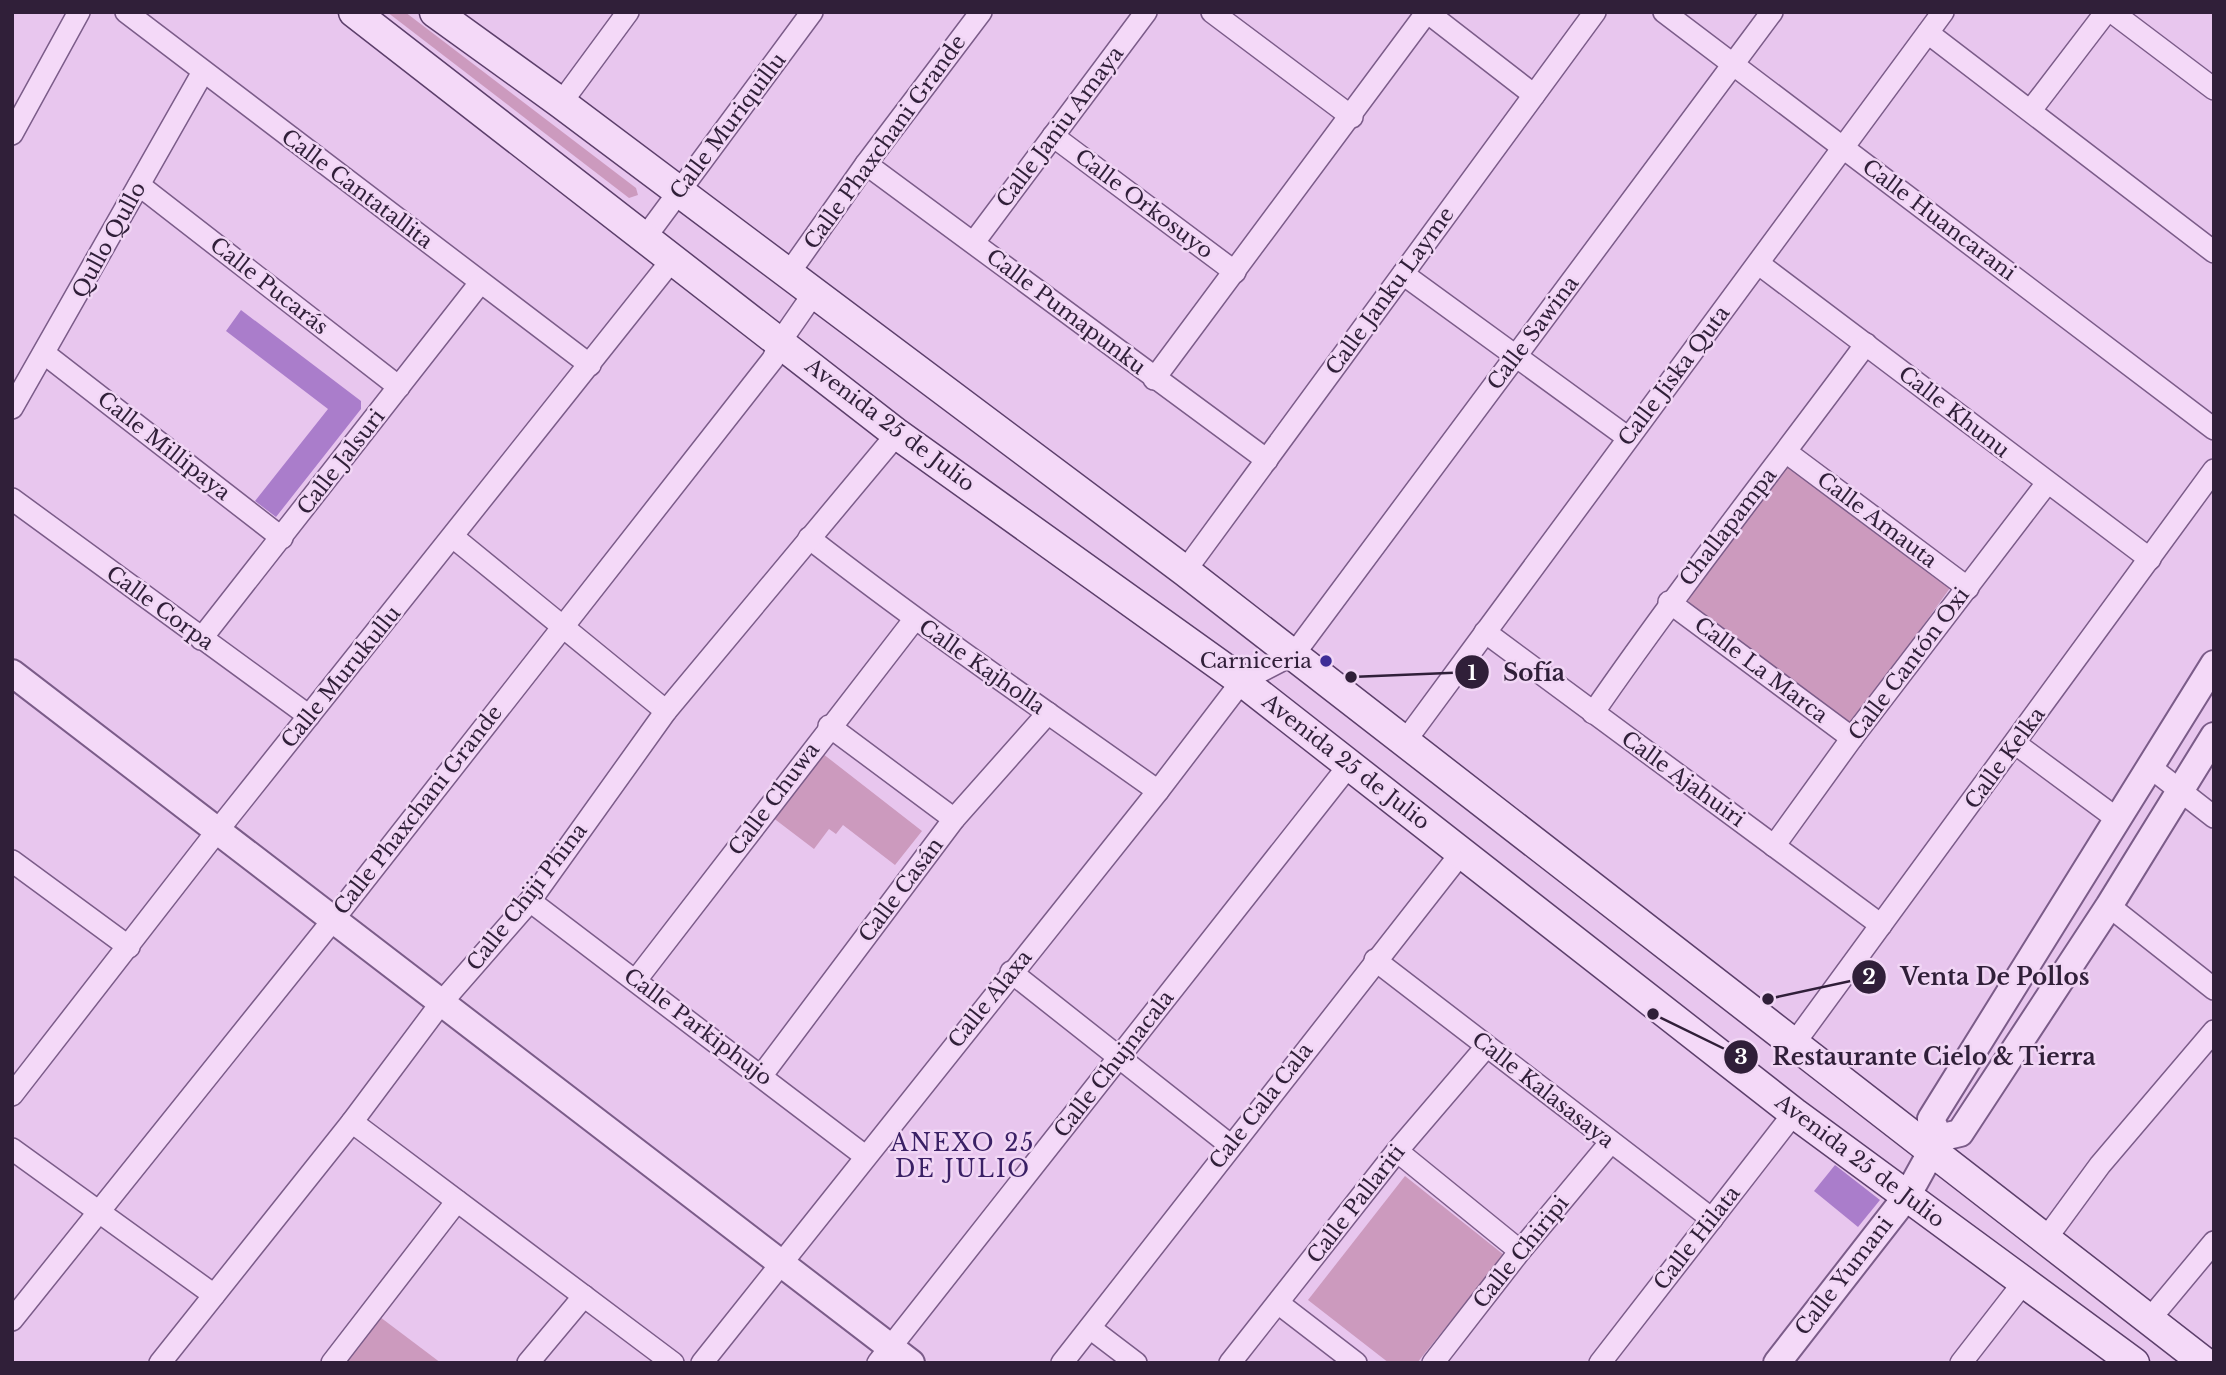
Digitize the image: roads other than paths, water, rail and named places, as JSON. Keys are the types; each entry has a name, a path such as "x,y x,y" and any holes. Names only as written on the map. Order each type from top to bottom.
{"main road":[{"name":"Avenida 25 de Julio","path":"354,12 897,434 1242,681 1794,1112 2134,1363"},
{"path":"435,12 561,103 1185,570 1793,1045 1935,1145 2045,1240 2205,1363"}],"street":[{"path":"12,134 79,12"},
{"name":"Calle Cantatallita","path":"126,12 590,365"},
{"path":"561,103 628,12"},
{"name":"Calle Muriquillu","path":"643,239 812,12"},
{"name":"Calle Phaxchani Grande","path":"789,273 866,164 981,12"},
{"name":"Calle Janiu Amaya","path":"974,242 1146,12"},
{"path":"1212,12 1352,117"},
{"path":"1154,379 1352,117 1427,12 1534,95"},
{"name":"Calle Janku Layme","path":"1185,570 1594,12"},
{"name":"Calle Huancarani","path":"1664,12 2214,429"},
{"name":"Calle Sawina","path":"1294,654 1772,12"},
{"name":"Calle Jiska Quta","path":"1406,740 1943,12"},
{"path":"2031,110 2106,12"},
{"path":"2112,12 2214,89"},
{"path":"1928,33 2212,248"},
{"name":"Qullo Qullo","path":"12,408 203,72"},
{"name":"Calle Orkosuyo","path":"1053,136 1235,272"},
{"name":"Calle Pumapunku","path":"866,164 1267,460"},
{"name":"Calle Pucarás","path":"139,185 399,387"},
{"name":"Calle Murukullu","path":"12,1095 218,830 672,260"},
{"name":"Calle Khunu","path":"1759,264 2150,559"},
{"path":"1402,274 1628,437"},
{"name":"Calle Jalsuri","path":"201,639 480,283"},
{"name":"Calle Phaxchani Grande","path":"12,1320 333,920 773,359 780,342 814,293"},
{"name":"Challapampa","path":"1593,713 1669,602 1866,344"},
{"name":"Calle Millipaya","path":"45,354 282,538"},
{"name":"Calle Chiji Phina","path":"160,1363 352,1122 441,1003 530,901 666,711 897,434"},
{"name":"Calle Amauta","path":"1786,452 1968,588"},
{"name":"Calle Kelka","path":"1793,1045 2016,744 2214,470"},
{"name":"Calle Cantón Oxi","path":"1774,846 1852,738 2047,483"},
{"name":"Calle Corpa","path":"12,499 309,716"},
{"path":"453,537 560,628 666,711"},
{"name":"Calle Kajholla","path":"809,538 914,620 996,673 1158,791"},
{"name":"Calle La Marca","path":"1669,602 1852,738"},
{"name":"Calle Chuwa","path":"636,981 829,726 914,620"},
{"name":"Calle Ajahuiri","path":"1485,632 1881,925"},
{"name":"Calle Alaxa","path":"702,1363 1011,972 1158,791 1242,681 1294,654"},
{"path":"2214,664 1931,1119 1935,1145 1959,1133 2109,906 2214,736"},
{"path":"12,673 780,1263 884,1355 911,1363"},
{"name":"Calle Casán","path":"762,1075 954,819 1048,713"},
{"path":"829,726 954,819"},
{"path":"2016,744 2116,818"},
{"name":"Calle Chujnacala","path":"884,1355 1350,764"},
{"path":"2150,767 2214,817"},
{"name":"Cale Cala Cala","path":"1062,1363 1462,852"},
{"path":"14,865 129,947"},
{"name":"Calle Parkiphujo","path":"530,901 865,1156"},
{"path":"2109,906 2214,989"},
{"name":"Calle Kalasasaya","path":"1375,960 1712,1219"},
{"path":"1011,972 1230,1145"},
{"path":"2045,1240 2101,1165 2214,1031"},
{"name":"Calle Pallariti","path":"1230,1363 1397,1151 1486,1047"},
{"name":"Calle Hilata","path":"1600,1363 1794,1112"},
{"path":"352,1122 674,1363"},
{"name":"Calle Chiripi","path":"1433,1363 1520,1251 1610,1143"},
{"name":"Calle Yumani","path":"1777,1363 1907,1196 1935,1145"},
{"path":"12,1149 214,1295"},
{"path":"1397,1151 1520,1251"},
{"path":"332,1363 457,1201"},
{"path":"2149,1320 2214,1242"},
{"path":"1961,1363 2024,1283"},
{"path":"528,1363 584,1296"},
{"path":"1278,1303 1356,1363"},
{"path":"1090,1328 1136,1363"}],"place":[{"name":"Carniceria","path":"1326,661"},
{"name":"Sofía","path":"1351,677"},
{"name":"Venta De Pollos","path":"1768,999"},
{"name":"Restaurante Cielo & Tierra","path":"1653,1014"}],"district":[{"name":"ANEXO 25 DE JULIO","path":"963,1156"}]}
